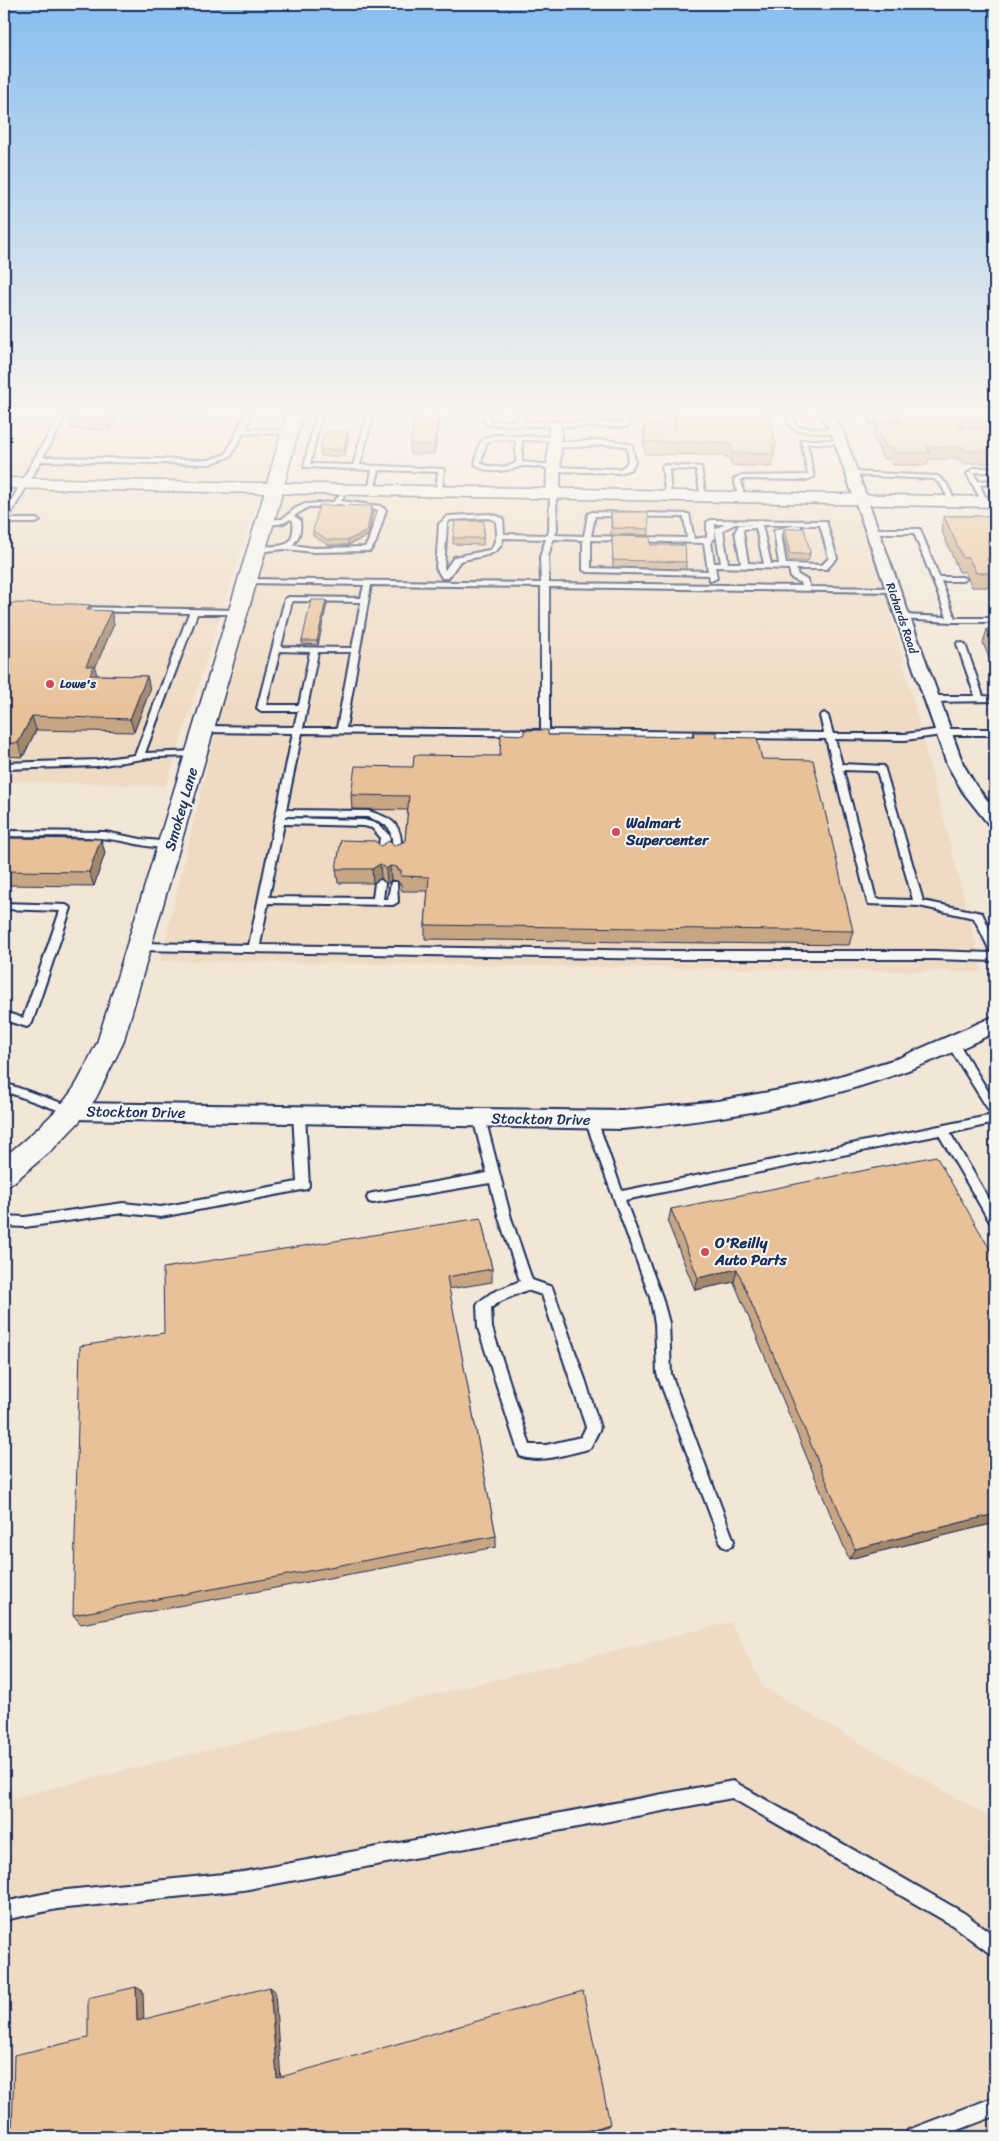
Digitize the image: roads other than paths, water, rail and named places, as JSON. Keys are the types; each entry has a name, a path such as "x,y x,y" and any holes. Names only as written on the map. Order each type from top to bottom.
{"street":[{"name":"Smokey Lane","path":"4,1174 72,1110 88,1088 110,1043 269,509"},
{"name":"Richards Road","path":"864,509 942,732 955,764 969,788 995,821"},
{"name":"Stockton Drive","path":"72,1110 591,1120 666,1117 724,1110 833,1087 924,1058 995,1024"}],"lane":[{"path":"10,509 4,520 36,521"},
{"path":"265,522 280,522 298,509"},
{"path":"286,547 314,550 367,549 372,542 381,509"},
{"path":"545,732 544,557 553,530 553,509"},
{"path":"691,541 687,515 594,513 591,515 587,538 587,570 711,569 725,565 824,567 833,558 823,523 730,524 719,529 725,565"},
{"path":"257,550 279,550 290,544 296,532 296,520 290,516"},
{"path":"448,518 498,518 500,520 502,536 500,544 496,549 457,559 445,580 440,568 443,524 448,518"},
{"path":"502,536 707,541 711,538 711,522 758,524"},
{"path":"745,565 739,532 742,527 758,524"},
{"path":"758,524 768,566"},
{"path":"783,566 777,533 793,528 824,529"},
{"path":"872,532 917,531 952,620"},
{"path":"707,541 714,587"},
{"path":"792,566 794,576 804,582 807,589"},
{"path":"790,588 788,582 794,576"},
{"path":"936,579 962,579"},
{"path":"248,581 368,583 445,580 545,585 892,590"},
{"path":"341,730 368,583"},
{"path":"301,708 261,708 289,599 365,600"},
{"path":"4,608 34,608"},
{"path":"67,609 238,612"},
{"path":"139,756 194,612"},
{"path":"903,620 948,623 952,620 995,620"},
{"path":"961,644 980,699"},
{"path":"276,649 356,650"},
{"path":"254,948 314,650"},
{"path":"930,698 995,699"},
{"path":"824,716 872,902 919,903 978,915 995,950"},
{"path":"204,729 905,737 942,732 995,732"},
{"path":"4,766 97,763 156,754 197,754"},
{"path":"838,767 881,768 919,903"},
{"path":"280,817 368,814 381,818 394,825 398,836 396,855"},
{"path":"280,817 364,823 375,826 385,836 383,855"},
{"path":"6,833 104,835 170,845"},
{"path":"378,902 380,883"},
{"path":"263,900 392,902 394,884"},
{"path":"4,906 66,908 27,1023 4,1016"},
{"path":"140,946 667,955 995,957"},
{"path":"953,1044 995,1111"},
{"path":"4,1087 72,1110"},
{"path":"4,1221 25,1222 123,1208 161,1212 303,1186 299,1114"},
{"path":"479,1118 505,1218 527,1284"},
{"path":"618,1196 995,1119"},
{"path":"591,1120 658,1305 662,1323 664,1374 727,1541"},
{"path":"942,1130 995,1220"},
{"path":"373,1198 494,1177"},
{"path":"527,1284 547,1291 593,1428 585,1443 546,1452 525,1450 485,1328 484,1306 496,1297 527,1284"},
{"path":"4,1911 57,1900 243,1881 733,1789 958,1919 995,1947"},
{"path":"915,2137 995,2107"}],"place":[{"name":"Lowe's","path":"50,684"},
{"name":"Walmart Supercenter","path":"616,832"},
{"name":"O'Reilly Auto Parts","path":"705,1252"}]}
